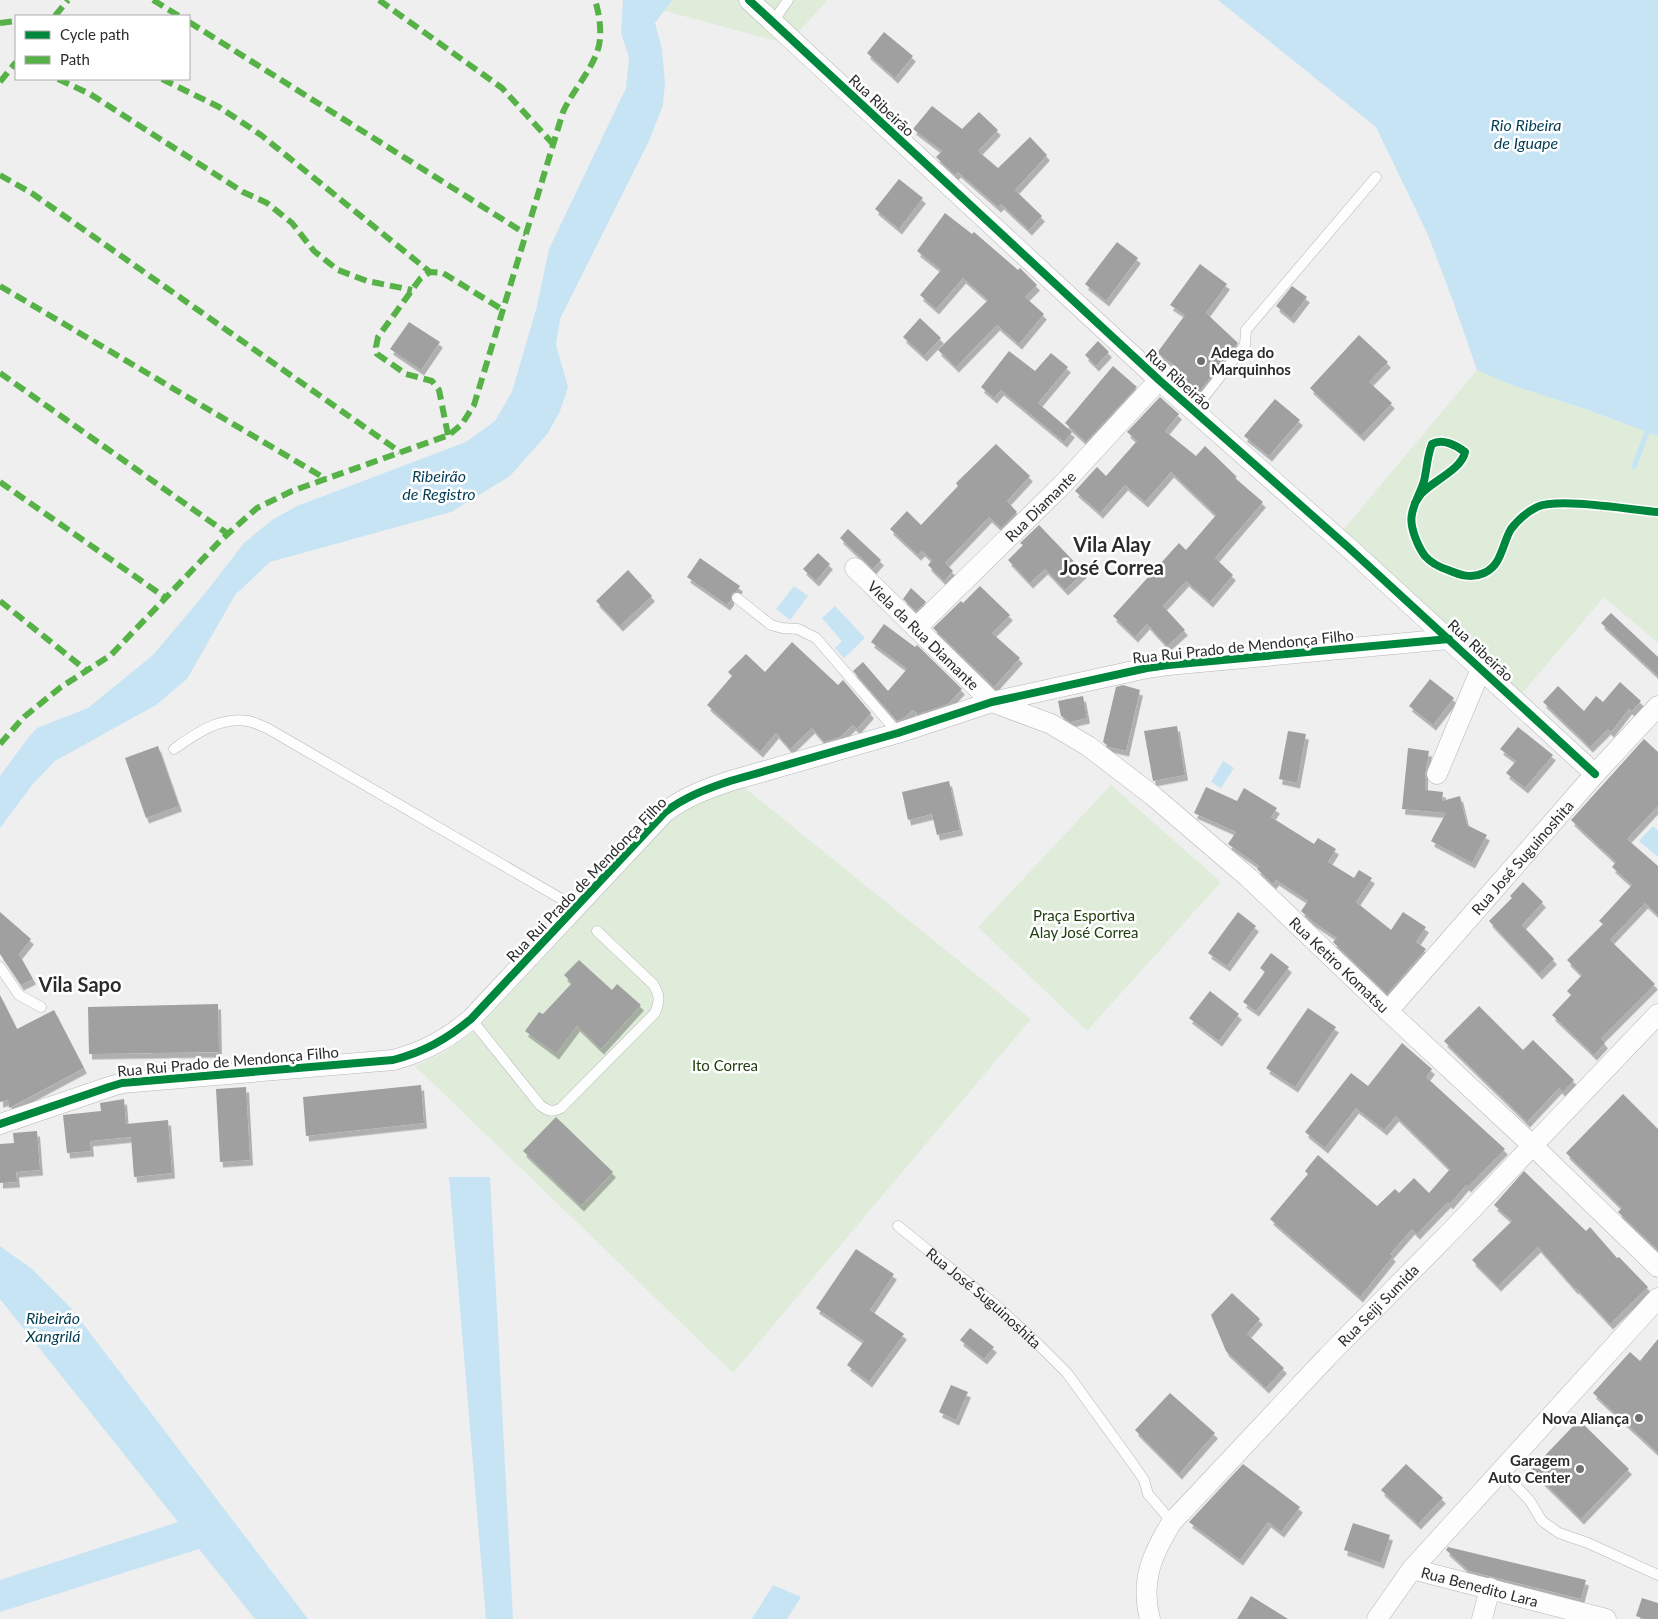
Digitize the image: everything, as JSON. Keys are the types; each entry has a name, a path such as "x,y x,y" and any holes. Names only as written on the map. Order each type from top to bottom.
{"street":[{"name":"Rua Ribeirão","path":"749,0 1159,380 1349,548 1595,774"},
{"name":"Rua Diamante","path":"916,628 1063,484 1159,380"},
{"name":"Viela da Rua Diamante","path":"855,568 992,702"},
{"name":"Rua Rui Prado de Mendonça Filho","path":"0,1124 122,1084 393,1060 410,1056 428,1048 452,1035 471,1019 665,812 682,800 730,780 898,734 992,702 1121,674 1168,665 1449,640"},
{"path":"1437,774 1482,669"},
{"name":"Rua Ketiro Komatsu","path":"992,702 1039,719 1066,733 1088,746 1152,795 1249,878 1532,1145 1658,1267"},
{"name":"Rua José Suguinoshita","path":"1388,1011 1595,774 1658,706"},
{"name":"Rua Seiji Sumida","path":"1150,1619 1147,1608 1146,1588 1151,1564 1159,1543 1172,1522 1321,1364 1455,1227 1658,1014"},
{"path":"1378,1619 1412,1569 1658,1298"},
{"name":"Rua Benedito Lara","path":"1412,1569 1606,1619"},
{"path":"1482,1619 1490,1588"}],"lane":[{"path":"773,22 788,0"},
{"path":"1193,411 1245,345 1246,330 1376,177"},
{"path":"737,598 772,625 798,629 816,638 898,734"},
{"path":"174,749 201,730 224,722 247,721 267,728 576,908"},
{"path":"471,1019 540,1105 547,1111 555,1112 562,1108 655,1013 660,1002 658,992 653,984 597,931"},
{"path":"0,967 19,995 41,1007"},
{"name":"Rua José Suguinoshita","path":"898,1226 997,1306 1067,1374 1144,1480 1148,1494 1172,1522"},
{"path":"1500,1470 1530,1501 1542,1521 1559,1533 1588,1543 1658,1575"}],"green space":[{"path":"644,0 828,0 787,44 643,5"},
{"path":"1477,370 1509,384 1658,436 1658,643 1604,597 1518,698 1338,536"},
{"name":"Ito Correa","path":"740,784 1031,1019 733,1373 415,1066 445,1052 477,1029 670,822 692,806"},
{"name":"Praça Esportiva Alay José Correa","path":"1111,785 1221,882 1087,1031 978,927"}],"water":[{"name":"Ribeirão de Registro","path":"623,0 672,0 655,23 662,49 665,83 663,105 649,141 560,319 556,345 568,387 560,411 548,433 510,476 451,512 270,562 235,595 187,679 156,705 55,761 32,785 0,828 0,776 28,738 37,728 88,708 153,655 244,543 272,520 297,506 466,442 495,421 512,392 537,306 549,249 626,88 629,57 621,33"},
{"name":"Rio Ribeira de Iguape","path":"1218,0 1658,0 1658,436 1509,384 1477,370 1428,235 1376,127"},
{"path":"794,586 808,596 790,620 776,609"},
{"path":"835,606 865,638 844,658 835,648 842,641 822,618"},
{"path":"1223,761 1234,768 1221,788 1211,782"},
{"path":"1653,826 1658,831 1658,857 1639,841"},
{"path":"449,1177 490,1177 513,1619 486,1619"},
{"name":"Ribeirão Xangrilá","path":"0,1246 32,1269 71,1308 308,1619 255,1619 199,1549 0,1612 0,1580 178,1522 0,1299"},
{"path":"773,1585 801,1597 787,1619 752,1619"}],"building":[{"path":"884,32 913,56 895,78 867,53"},
{"path":"932,106 962,129 979,112 998,130 978,151 998,168 1030,137 1047,155 1015,190 1042,216 1029,230 1001,204 998,207 958,172 955,175 936,157 942,151 913,129"},
{"path":"899,179 923,198 899,229 875,209"},
{"path":"945,213 972,234 974,232 1018,270 1020,268 1037,285 1025,297 1044,314 1019,344 997,325 956,367 938,350 988,300 963,278 936,309 920,295 941,270 917,251"},
{"path":"1117,242 1138,258 1106,301 1085,284"},
{"path":"1200,264 1227,284 1206,313 1238,343 1196,396 1168,372 1174,365 1157,353 1185,315 1170,305"},
{"path":"1292,286 1307,297 1291,318 1276,306"},
{"path":"920,318 941,338 924,356 903,337"},
{"path":"409,322 440,342 421,370 390,349"},
{"path":"1359,335 1388,362 1369,382 1392,403 1361,436 1310,388"},
{"path":"1098,341 1109,352 1096,366 1085,355"},
{"path":"1009,351 1035,371 1051,353 1068,367 1038,403 1072,432 1064,442 1001,390 994,398 981,387"},
{"path":"1113,366 1137,387 1086,442 1065,423"},
{"path":"1160,397 1179,414 1165,431 1196,456 1205,446 1237,477 1235,478 1263,502 1215,558 1233,575 1210,602 1186,581 1163,606 1185,630 1167,646 1147,624 1135,637 1113,616 1179,543 1186,550 1216,515 1171,472 1145,502 1125,485 1100,513 1075,491 1097,467 1106,476 1137,441 1127,432"},
{"path":"1275,399 1300,420 1269,456 1244,436"},
{"path":"996,444 1030,476 1007,501 1017,512 1001,528 989,517 945,563 953,571 944,581 928,565 932,560 922,551 918,555 890,529 907,511 921,525 958,486 956,483"},
{"path":"1039,525 1084,572 1065,590 1045,569 1030,583 1008,560 1023,545 1020,543"},
{"path":"848,529 881,560 873,569 840,538"},
{"path":"818,553 830,564 816,581 803,569"},
{"path":"700,558 740,586 737,591 731,594 731,600 727,605 687,577"},
{"path":"628,570 652,596 620,626 596,601"},
{"path":"980,586 1010,615 992,633 1020,658 994,687 933,628"},
{"path":"911,588 926,602 916,611 903,599"},
{"path":"1611,613 1658,657 1658,676 1601,623"},
{"path":"884,624 915,647 917,645 962,689 948,704 918,714 913,710 897,721 853,671 863,662 888,691 907,669 871,642"},
{"path":"792,642 838,685 843,680 871,713 857,729 853,725 840,737 824,742 812,728 790,749 776,733 760,752 707,705 732,676 728,672 746,654 765,672"},
{"path":"1430,679 1454,698 1433,725 1409,706"},
{"path":"1620,682 1641,701 1632,711 1629,709 1611,732 1608,729 1590,747 1543,702 1558,686 1584,711 1596,696 1603,702"},
{"path":"1123,685 1140,690 1126,751 1109,747 1103,742 1116,687"},
{"path":"1083,696 1087,718 1070,722 1061,716 1058,701"},
{"path":"1177,726 1185,775 1153,781 1144,731"},
{"path":"1518,727 1553,755 1525,788 1506,773 1516,761 1500,749"},
{"path":"1288,731 1306,734 1297,783 1279,779"},
{"path":"1644,739 1658,752 1658,806 1627,839 1658,866 1658,915 1645,903 1610,940 1655,984 1601,1038 1605,1043 1594,1055 1552,1015 1571,995 1567,991 1582,975 1567,960 1603,924 1599,921 1632,885 1612,867 1616,862 1571,820"},
{"path":"158,746 179,806 146,818 125,758"},
{"path":"1408,748 1429,751 1425,775 1425,790 1443,792 1442,801 1460,796 1467,825 1487,835 1472,863 1431,841 1446,813 1402,809"},
{"path":"949,781 960,830 937,835 932,814 908,820 902,792"},
{"path":"1206,787 1237,801 1244,788 1277,808 1271,817 1314,844 1318,838 1336,849 1328,862 1354,878 1359,870 1372,878 1356,902 1391,930 1403,912 1426,927 1416,942 1426,949 1387,994 1333,942 1337,938 1301,911 1308,901 1276,880 1273,884 1257,869 1259,866 1228,844 1236,832 1194,813"},
{"path":"1523,882 1543,902 1522,925 1554,959 1539,974 1489,921 1512,898 1510,896"},
{"path":"0,912 31,939 19,954 33,979 21,985 0,954"},
{"path":"1238,912 1256,926 1227,966 1208,953"},
{"path":"1271,953 1289,967 1256,1011 1243,1002 1265,972 1260,968"},
{"path":"579,960 612,990 617,984 641,1005 601,1049 577,1026 556,1054 525,1031 539,1012 543,1014 572,983 564,975"},
{"path":"1210,991 1239,1014 1219,1041 1189,1018"},
{"path":"0,995 17,1029 54,1010 84,1068 9,1108 8,1100 0,1102"},
{"path":"218,1004 219,1052 89,1054 88,1007"},
{"path":"1479,1006 1523,1050 1533,1040 1574,1080 1563,1092 1559,1088 1527,1122 1444,1041"},
{"path":"1308,1008 1336,1027 1295,1087 1266,1068"},
{"path":"1402,1043 1432,1069 1426,1077 1505,1149 1468,1187 1466,1185 1450,1204 1448,1202 1417,1234 1412,1229 1390,1254 1393,1256 1360,1297 1270,1219 1308,1174 1305,1171 1318,1155 1377,1206 1395,1189 1399,1193 1414,1178 1429,1193 1450,1169 1396,1116 1384,1130 1356,1108 1325,1148 1305,1132 1351,1073 1368,1086"},
{"path":"421,1085 424,1123 306,1136 303,1097"},
{"path":"246,1087 250,1160 220,1162 216,1089"},
{"path":"1623,1094 1658,1129 1658,1250 1618,1212 1622,1208 1566,1153"},
{"path":"124,1099 126,1124 168,1120 172,1173 134,1177 131,1137 90,1141 91,1151 67,1153 63,1115 101,1111 100,1103"},
{"path":"556,1117 613,1172 581,1206 523,1151"},
{"path":"37,1131 40,1170 16,1172 17,1182 0,1183 0,1144 14,1143 13,1133"},
{"path":"1524,1171 1586,1231 1590,1227 1617,1258 1619,1257 1648,1287 1610,1324 1575,1289 1538,1247 1498,1286 1472,1260 1512,1221 1494,1205"},
{"path":"856,1249 894,1274 870,1310 904,1334 869,1382 847,1365 864,1341 816,1308"},
{"path":"1232,1293 1260,1319 1247,1334 1284,1368 1266,1388 1226,1351 1211,1315"},
{"path":"970,1328 994,1347 984,1359 960,1340"},
{"name":"Nova Aliança","path":"1658,1339 1658,1453 1593,1393 1630,1352 1640,1361"},
{"path":"951,1385 968,1392 956,1420 939,1412"},
{"path":"1170,1393 1215,1433 1179,1474 1135,1430"},
{"name":"Garagem Auto Center","path":"1579,1420 1629,1469 1581,1519 1531,1470"},
{"path":"1243,1464 1300,1507 1281,1532 1268,1522 1240,1560 1189,1522"},
{"path":"1406,1464 1443,1498 1418,1524 1381,1490"},
{"path":"1353,1523 1390,1535 1381,1563 1344,1550"},
{"path":"1448,1547 1586,1580 1581,1599 1469,1571 1446,1550"},
{"path":"1251,1596 1288,1619 1237,1619"},
{"path":"1642,1598 1658,1603 1658,1619 1644,1619 1636,1616"}],"waterway":[{"path":"1634,467 1649,427"}],"marked path":[{"path":"56,15 68,0"},
{"path":"153,0 177,15"},
{"path":"379,0 502,88 553,144"},
{"path":"0,744 24,717 61,687 111,655 220,541 257,508 292,491 449,435 462,424 474,405 563,112 595,58 600,39 599,15 595,0"},
{"path":"0,23 15,21"},
{"path":"190,23 526,234"},
{"path":"0,82 15,63"},
{"path":"60,80 90,94 243,192 267,203 292,223 314,251 338,270 367,281 412,290"},
{"path":"164,80 219,107 261,135 430,272"},
{"path":"0,175 33,194 400,452"},
{"path":"448,435 439,390 432,381 406,374 377,354 378,337 420,279 430,272 443,273 503,310"},
{"path":"0,286 326,479"},
{"path":"0,373 228,534"},
{"path":"0,482 166,598"},
{"path":"0,601 87,671"}],"cycle path":[{"path":"749,0 1159,380 1349,548 1595,774"},
{"path":"1415,503 1416,502 1421,494 1427,488 1459,464 1465,452 1444,442 1432,444 1424,481 1414,505 1411,519 1417,542 1427,558 1441,568 1470,576 1484,573 1495,565 1511,529 1522,517 1537,507 1561,503 1658,512"},
{"path":"0,1124 122,1083 393,1060 425,1049 444,1039 471,1019 665,812 696,794 730,781 898,733 992,702 1147,668 1449,639"}],"place":[{"name":"Adega do Marquinhos","path":"1201,361"},
{"name":"Nova Aliança","path":"1639,1418"},
{"name":"Garagem Auto Center","path":"1580,1469"}],"district":[{"name":"Vila Alay José Correa","path":"1112,556"},
{"name":"Vila Sapo","path":"80,984"}]}
